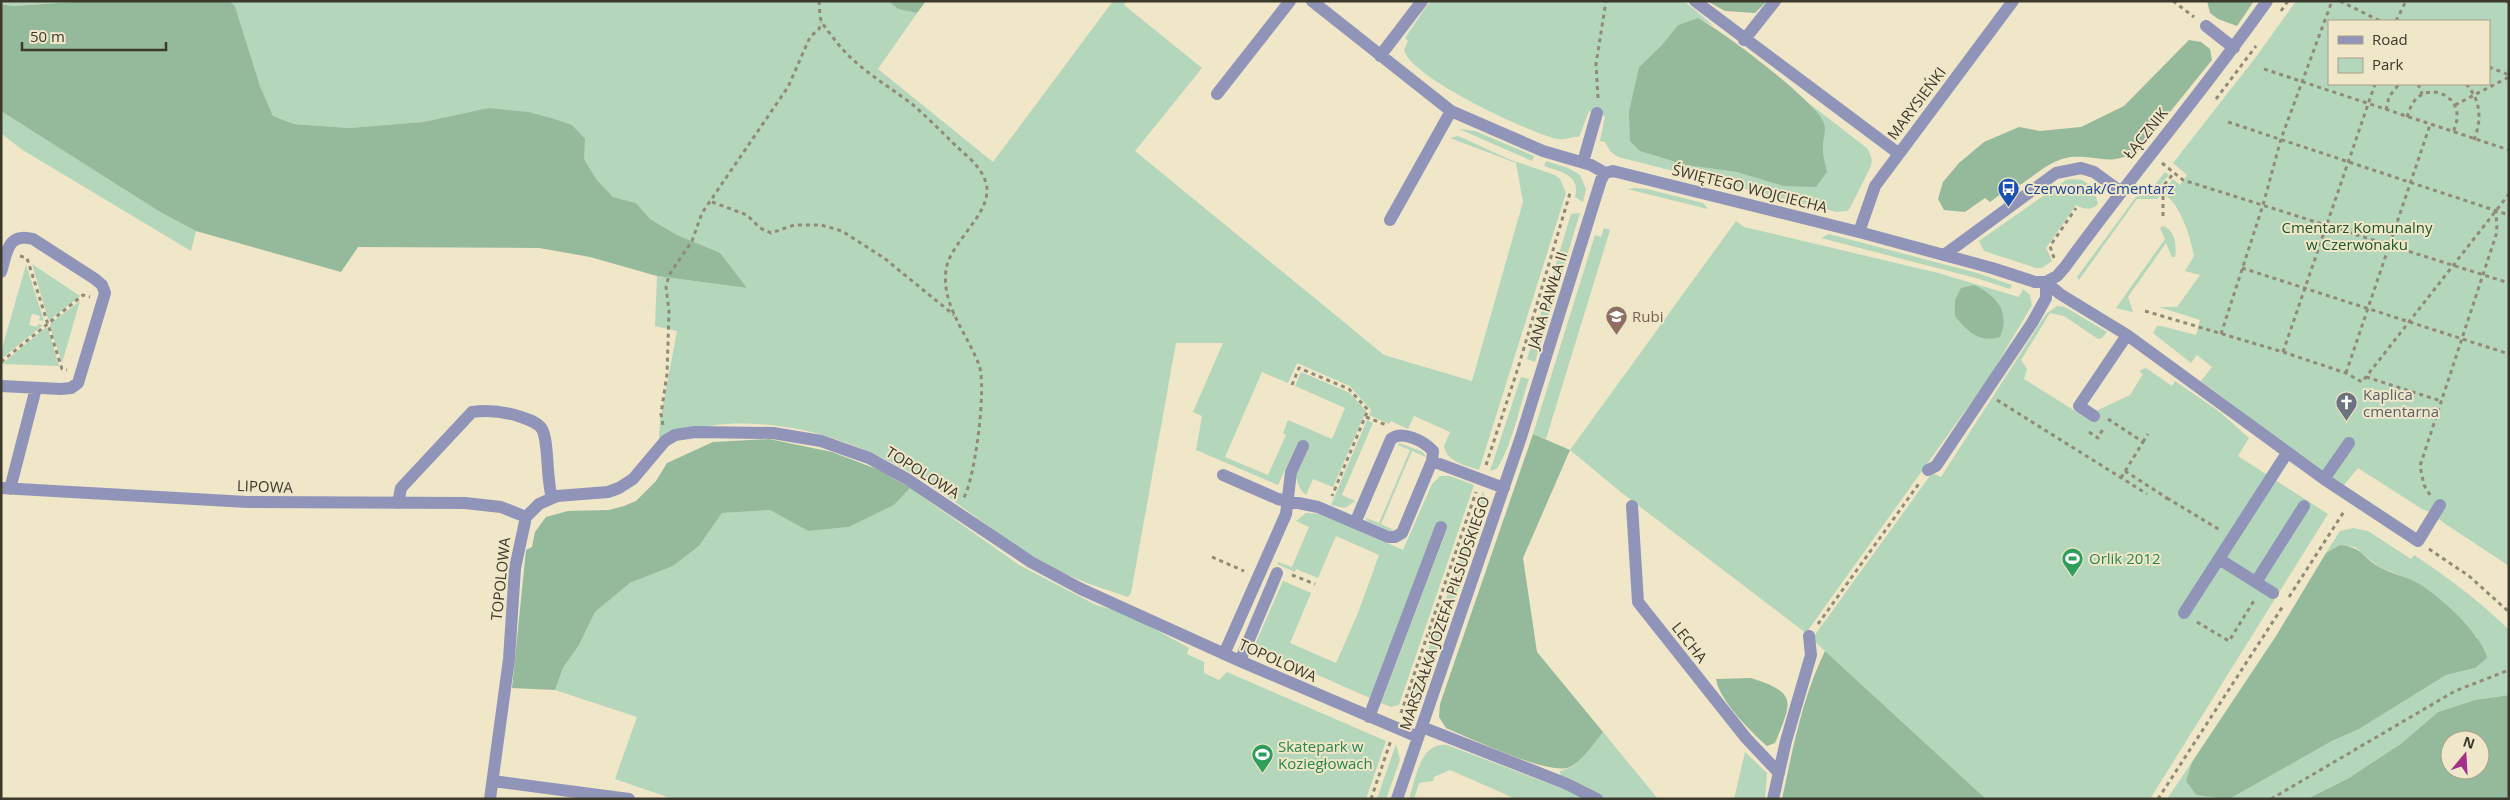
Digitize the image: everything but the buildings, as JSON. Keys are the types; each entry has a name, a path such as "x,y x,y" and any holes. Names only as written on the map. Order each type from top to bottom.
{"street":[{"path":"1217,94 1290,1"},
{"name":"ŚWIĘTEGO WOJCIECHA","path":"1312,1 1451,111 1543,151 1583,162 1605,173 1613,171 1859,232 2035,282 2046,282"},
{"path":"1380,56 1422,1"},
{"path":"1695,1 1744,40 1898,153"},
{"path":"1744,40 1775,1"},
{"name":"MARYSIEŃKI","path":"1859,232 1875,186 2013,1"},
{"name":"ŁĄCZNIK","path":"2046,282 2061,271 2150,152 2234,48 2267,1"},
{"path":"2206,26 2234,48"},
{"path":"1390,220 1451,111"},
{"path":"1583,162 1596,113"},
{"path":"1944,255 2056,172 2081,168 2094,172 2120,191"},
{"name":"JANA PAWŁA II","path":"1521,437 1600,180 1605,173"},
{"path":"1,272 10,243 16,238 33,239 102,285 105,293 82,375 78,383 71,388 1,386"},
{"path":"2046,282 2060,294 2127,335 2324,479 2418,541 2440,506"},
{"path":"1928,470 1936,466 2032,323 2046,298 2046,282"},
{"path":"2098,416 2079,406 2127,335"},
{"path":"6,489 36,388"},
{"path":"398,503 401,488 472,412 486,410 529,419 541,427 546,440 548,484 552,498"},
{"name":"TOPOLOWA","path":"665,441 675,435 695,432 774,433 821,441 869,458 907,479 1031,562 1081,589 1395,729 1420,732 1567,784 1597,799"},
{"path":"1223,475 1288,503 1305,504 1326,510 1355,523 1388,537 1396,537 1402,533 1432,461 1433,451 1428,446 1404,435 1396,435 1391,439 1355,523"},
{"name":"MARSZAŁKA JÓZEFA PIŁSUDSKIEGO","path":"1397,799 1521,437"},
{"path":"526,517 539,504 552,498 567,494 608,492 619,488 633,479 665,441"},
{"path":"2324,479 2349,443"},
{"path":"1224,654 1288,503 1291,472 1302,446"},
{"path":"2184,613 2287,453"},
{"path":"1432,461 1504,488"},
{"name":"LIPOWA","path":"6,489 247,502 493,506 508,509 526,517"},
{"name":"LECHA","path":"1632,506 1638,602 1734,724 1779,773"},
{"path":"2256,582 2304,506"},
{"name":"TOPOLOWA","path":"490,799 509,659 515,568 526,517"},
{"path":"1369,718 1441,527"},
{"path":"2219,559 2273,593"},
{"path":"1240,661 1277,573"},
{"path":"1773,799 1811,655 1809,636"},
{"path":"493,781 629,799"}],"path":[{"path":"665,441 661,414 667,365 669,311 666,287 669,275 692,240 702,212 712,202 788,86 810,37 819,29 821,21 819,1"},
{"path":"1596,113 1598,91 1596,64 1606,1"},
{"path":"2173,1 2206,26"},
{"path":"2221,334 2263,205 2281,139 2332,1"},
{"path":"2340,1 2378,20"},
{"path":"2396,20 2406,1"},
{"path":"2506,1 2509,4"},
{"path":"821,21 851,60 911,104 939,129 976,165 985,180 988,194 983,208 948,259 945,278 954,316 973,350 980,368 982,381 977,440 968,490 955,512"},
{"path":"2490,67 2509,76"},
{"path":"2264,69 2452,133 2509,150"},
{"path":"2455,105 2509,76"},
{"path":"2283,352 2375,85"},
{"path":"2386,110 2389,97 2398,85"},
{"path":"2418,85 2422,94"},
{"path":"2467,85 2474,95 2480,117 2474,140"},
{"path":"2407,117 2414,100 2422,94 2439,92 2449,97 2455,105 2457,119 2452,133"},
{"path":"2228,122 2509,215"},
{"path":"2346,373 2430,125"},
{"path":"2150,152 2183,180 2509,283"},
{"path":"2163,216 2163,186 2174,172"},
{"path":"1371,799 1518,368 1570,194"},
{"path":"2144,311 2283,352 2346,373 2362,382 2509,194"},
{"path":"712,202 747,216 760,228 771,233 794,225 820,225 842,231 884,258 954,316"},
{"path":"2055,261 2050,246 2076,208"},
{"path":"2440,506 2430,496 2424,485 2420,466 2497,232 2496,210"},
{"path":"7,252 27,258 62,369 82,375"},
{"path":"2242,268 2509,354"},
{"path":"1,362 84,296 103,301"},
{"path":"1292,384 1299,368 1349,389 1368,410 1326,510"},
{"path":"2366,377 2441,401"},
{"path":"1995,399 2147,494"},
{"path":"2098,416 2143,442"},
{"path":"2121,478 2148,434"},
{"path":"1809,636 1928,470"},
{"path":"2125,471 2166,499 2223,531"},
{"path":"2158,799 2353,498"},
{"path":"2418,541 2468,576 2509,612"},
{"path":"1212,557 1258,577"},
{"path":"2271,799 2455,691 2509,670"}],"green space":[{"path":"1,1 89,1 13,6 1,4"},
{"path":"89,1 229,1 235,6 260,86 273,116 294,124 349,128 423,122 488,108 528,112 572,125 585,139 584,159 597,180 613,197 636,203 650,219 677,235 720,253 747,288 657,276 590,257 539,248 358,247 341,272 196,231 160,212 1,111 1,4 13,6"},
{"path":"229,1 888,1 898,9 917,13 878,69 993,162 1113,1 1126,1 1124,5 1202,68 1135,151 1384,355 1472,381 1523,202 1516,163 1450,138 1458,136 1511,160 1555,175 1560,179 1566,193 1479,470 1457,462 1449,456 1444,446 1450,432 1414,416 1408,429 1391,421 1389,424 1369,415 1371,410 1350,386 1297,363 1288,383 1262,372 1225,457 1268,475 1286,435 1283,433 1288,420 1332,439 1345,408 1295,386 1301,372 1350,393 1366,411 1333,487 1313,479 1306,495 1301,490 1296,471 1297,444 1278,485 1196,450 1202,416 1193,412 1223,343 1176,343 1131,593 1128,597 1076,579 1060,571 1008,540 924,481 878,456 830,437 779,426 726,424 659,438 660,421 677,331 655,326 657,276 747,288 720,254 677,235 650,219 636,203 613,197 597,180 584,159 488,108 423,122 349,128 294,124 273,116 260,86 235,6"},
{"path":"888,1 926,1 917,13 898,9"},
{"path":"1430,1 1684,1 1714,26 1698,18 1678,25 1661,46 1639,67 1637,81 1686,165 1736,172 1783,186 1827,172 1822,148 1825,129 1823,121 1810,104 1868,149 1872,160 1871,166 1850,208 1847,211 1837,212 1618,157 1610,151 1605,142 1600,141 1605,116 1589,111 1579,137 1557,139 1542,134 1498,115 1448,89 1411,62 1404,50 1408,41 1405,38"},
{"path":"1707,1 1767,1 1755,13 1725,11"},
{"path":"2207,1 2254,1 2237,26 2218,19 2210,13"},
{"name":"Cmentarz Komunalny w Czerwonaku","path":"2296,1 2509,1 2509,566 2430,512 2422,509 2358,468 2343,486 2323,473 2201,381 2212,367 2197,355 2191,363 2153,333 2157,326 2161,326 2196,335 2200,320 2159,307 2177,307 2200,275 2185,271 2194,256 2193,249 2188,232 2176,206 2165,195 2166,188 2173,179 2180,185 2187,175 2173,163 2256,57"},
{"path":"1698,18 1726,36 1787,83 1817,113 1824,123 1823,152 1827,172 1816,187 1783,186 1736,172 1686,165 1640,151 1630,141 1629,112 1639,67 1661,46 1678,25"},
{"path":"2189,40 2201,42 2210,49 2212,60 2140,149 2130,155 2113,159 2064,158 2044,168 2020,185 2017,182 1990,202 1985,198 1965,212 1944,210 1938,199 1943,182 1959,163 1984,142 2019,127 2040,131 2081,127 2124,106"},
{"path":"1,111 160,212 196,231 191,251 21,149 1,133"},
{"path":"1459,129 1475,131 1534,156 1532,161"},
{"path":"1546,161 1568,168 1580,175 1586,189 1583,202 1575,197 1575,184 1572,179 1563,173 1544,166"},
{"path":"2165,172 2169,175 2160,185 2160,196 2157,199 2137,199 2079,280 2077,277 2136,197 2147,195"},
{"path":"2066,180 2082,180 2094,188 2098,204 2093,208 2087,209 2076,205 2046,248 2052,261 2042,268 2036,268 1984,251 1979,241"},
{"path":"1636,188 1703,203 1708,209 1627,189"},
{"path":"1580,213 1535,362 1527,359 1571,214"},
{"path":"1736,221 1744,227 1938,273 2019,297 2023,289 2030,295 2032,305 1990,376 1806,633 1622,493 1570,450"},
{"path":"2163,226 2173,235 2176,248 2175,257 2172,257 2166,243 2128,297 2133,312 2116,308 2165,239 2160,228"},
{"path":"1604,228 1610,230 1546,439 1533,434 1595,235 1601,237"},
{"path":"1829,234 1977,273 2012,285 2010,289 1976,278 1821,238"},
{"path":"32,264 80,296 50,320 48,319"},
{"path":"26,265 44,321 39,320 40,316 32,314 29,325 37,327 38,324 43,325 1,359 1,352"},
{"path":"1974,285 1989,294 1999,305 2004,320 2000,337 1986,338 1975,335 1955,316 1955,300 1961,288"},
{"path":"80,301 62,363 50,327 51,323"},
{"name":"Orlik 2012","path":"2057,306 2065,307 2107,332 2102,338 2098,339 2064,316 2050,313 2021,360 2027,369 2024,379 2091,421 2098,410 2130,395 2143,374 2139,371 2146,368 2172,386 2175,381 2221,413 2249,438 2238,456 2328,514 2150,799 1986,799 1812,639 1932,473 1941,477 2046,314"},
{"path":"45,328 48,329 59,366 2,364"},
{"path":"1521,377 1529,379 1511,436 1503,458 1495,469 1490,471"},
{"path":"1367,420 1373,423 1342,495 1355,501 1345,508 1331,505"},
{"path":"1533,434 1570,450 1523,558 1537,652 1603,732 1576,763 1563,768 1548,767 1530,762 1491,747 1446,728 1439,717 1440,704"},
{"path":"769,439 832,452 879,470 910,488 894,505 849,527 808,531 770,510 722,513 699,546 673,566 630,583 595,612 579,645 563,668 555,690 512,688 526,550 532,547 535,532 546,517 568,511 609,510 636,501 656,481 667,463 713,442"},
{"path":"1399,443 1423,452 1426,457 1412,451 1381,524 1394,530 1390,531 1367,521 1366,518 1379,523 1410,450 1398,445"},
{"path":"1440,476 1450,476 1474,485 1399,705 1391,707 1381,703 1447,529 1436,525 1370,698 1254,647 1283,581 1311,593 1290,643 1336,663 1358,613 1379,555 1336,536 1318,578 1296,569 1295,572 1277,564 1278,562 1292,567 1309,527 1296,521 1306,513 1320,514 1403,550 1432,484"},
{"path":"910,488 1019,565 1096,605 1127,614 1189,648 1187,654 1204,662 1204,673 1219,680 1227,672 1386,741 1366,799 673,799 615,779 637,717 555,690 563,668 579,645 595,612 630,583 673,566 699,546 722,513 770,510 808,531 849,527 894,505"},
{"path":"1483,491 1487,505 1421,698 1415,709 1406,715"},
{"path":"2353,528 2368,531 2411,559 2414,555 2462,589 2506,627 2509,631 2509,695 2475,700 2438,712 2402,743 2349,778 2307,799 2167,799 2192,762 2186,781 2196,795 2229,798 2332,741 2359,729 2446,675 2475,668 2477,637 2445,604 2416,582 2379,567 2355,547 2340,545 2326,553 2340,531"},
{"path":"2340,545 2358,550 2379,567 2424,587 2446,604 2468,626 2483,648 2487,658 2475,668 2446,675 2359,729 2332,741 2229,799 2196,795 2186,781 2192,762 2276,636 2326,553"},
{"path":"1825,651 1986,799 1782,799 1804,705"},
{"path":"1751,678 1777,689 1784,694 1787,700 1785,717 1775,743 1767,746 1729,706 1718,687 1716,679"},
{"path":"2509,695 2509,799 2307,799 2349,778 2402,743 2438,712 2475,700"},
{"path":"1603,732 1658,799 1516,799 1450,770 1434,777 1433,781 1419,783 1414,799 1409,799 1420,763 1425,755 1431,749 1447,745 1563,789 1560,771 1572,767"},
{"path":"1396,744 1400,760 1386,799 1377,799"},
{"path":"1745,752 1767,773 1765,799 1734,799"}],"place":[{"name":"Czerwonak/Cmentarz","path":"2008,207"},
{"name":"Rubi","path":"1616,335"},
{"name":"Kaplica cmentarna","path":"2347,422"},
{"name":"Orlik 2012","path":"2073,577"},
{"name":"Skatepark w Koziegłowach","path":"1262,774"}]}
